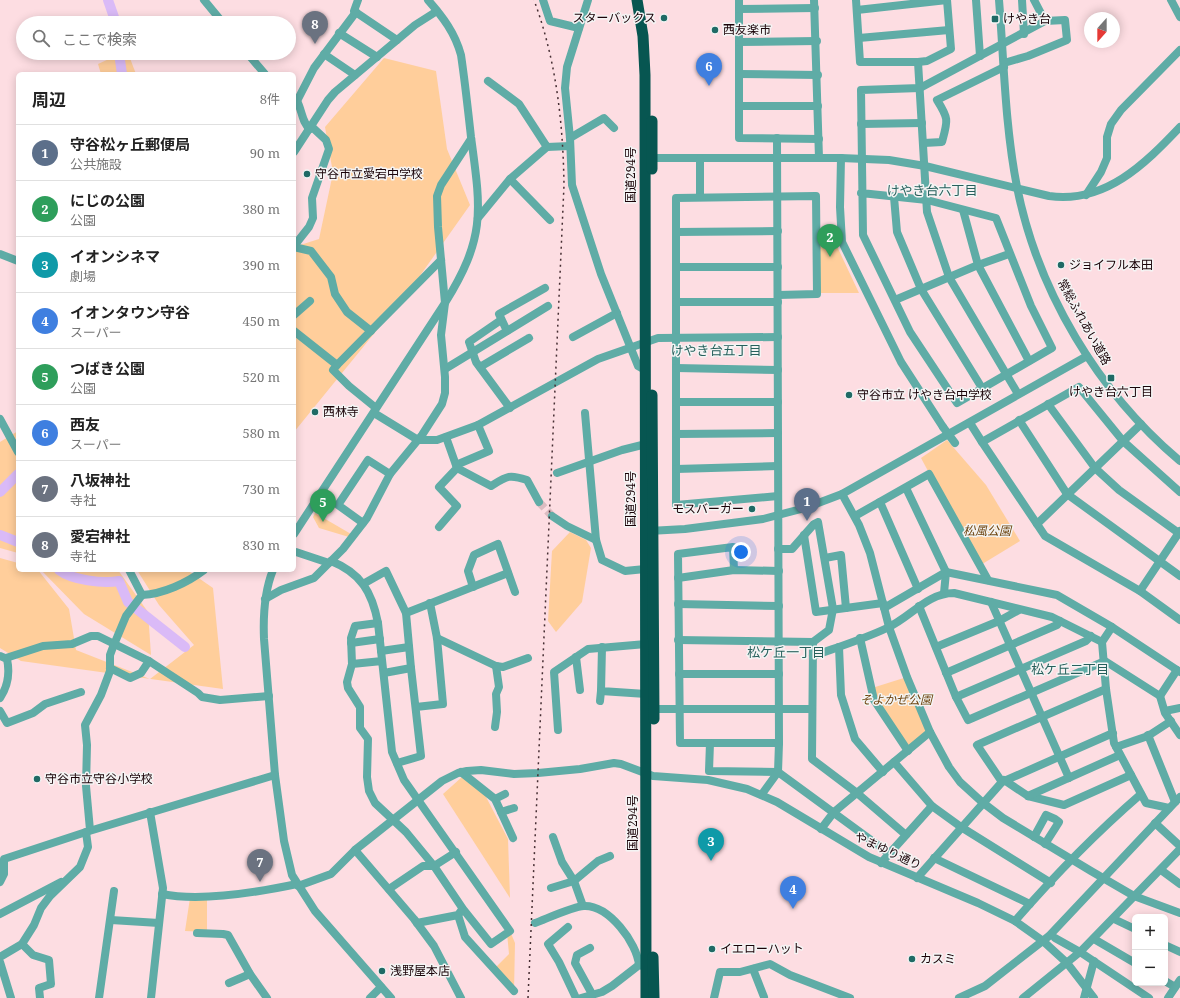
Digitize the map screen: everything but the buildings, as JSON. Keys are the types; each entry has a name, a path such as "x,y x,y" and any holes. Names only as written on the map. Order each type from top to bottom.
{"highway":[{"name":"国道294号","path":"637,0 644,36 648,158"},
{"name":"国道294号","path":"644,0 650,35 648,158 648,531 654,709 650,775 646,998"},
{"name":"国道294号","path":"648,342 644,370 649,443"},
{"name":"国道294号","path":"648,531 645,569 646,694 650,775"},
{"name":"国道294号","path":"646,966 654,998"}],"street":[{"path":"204,0 217,16"},
{"path":"358,0 354,11 397,40"},
{"path":"297,524 375,411 445,303 469,258 477,230 478,187 458,42 428,0"},
{"path":"543,0 550,21 579,28"},
{"path":"588,0 567,67 565,88 572,185 601,274 638,366 644,370"},
{"path":"739,0 738,138 819,139"},
{"path":"856,0 860,62 927,61 951,49 947,0 857,10"},
{"path":"976,0 980,56"},
{"name":"常総ふれあい道路","path":"1000,0 1011,142 1018,189 1030,237 1045,276 1053,294 1087,356 1112,390 1141,424 1180,461"},
{"path":"1022,0 1024,34"},
{"path":"1034,0 1045,21"},
{"path":"1171,0 1180,17"},
{"path":"739,9 814,4 817,41 819,158"},
{"path":"296,149 328,100 397,40 437,11"},
{"path":"296,243 309,227 313,218 312,198 329,149 326,140 310,127 305,125 296,101 314,68 356,12"},
{"path":"861,194 927,200 996,218 1009,254 1052,348 957,403 910,332 863,235 861,194 861,90 920,88 1024,34 1045,21 1065,20 1067,40 1004,65 937,100 947,118 942,142 924,143"},
{"path":"859,38 949,30"},
{"path":"339,33 377,57"},
{"path":"739,42 817,41"},
{"path":"1086,195 1101,172 1107,158 1107,137 1111,124 1121,110 1180,50"},
{"path":"324,54 356,75"},
{"path":"254,60 263,72"},
{"path":"918,62 927,212 949,277 1018,394"},
{"path":"739,74 818,75"},
{"path":"488,81 519,104 547,147"},
{"path":"739,106 818,106"},
{"path":"478,218 510,179 547,147 570,142 604,118 614,128"},
{"path":"861,124 922,123"},
{"path":"648,158 841,158 889,160 925,166 1018,189 1068,198 1101,191 1124,179 1180,127"},
{"path":"762,794 778,772 779,743 778,138"},
{"path":"265,599 281,590 314,578 330,562 363,523 390,474 418,440 442,404 445,393 445,368 441,335 445,303 436,205 437,196 441,185 471,139"},
{"path":"841,158 840,207 842,242 900,362 955,443"},
{"path":"700,159 700,197"},
{"path":"510,179 550,220"},
{"path":"676,302 778,298 817,294 816,196 676,198 676,232 676,267 676,302 676,505 778,496"},
{"path":"894,197 897,232 921,289 982,388"},
{"path":"963,210 978,265 1029,361"},
{"path":"676,232 778,231"},
{"path":"296,247 311,251 331,277 335,294 347,312 371,331"},
{"path":"0,254 16,260"},
{"path":"895,300 978,265 1009,254"},
{"path":"440,260 333,370 375,411 418,440 428,441 446,437 478,425 598,359 658,338 778,337"},
{"path":"676,267 778,267"},
{"path":"507,331 498,314 545,288"},
{"path":"296,313 310,301"},
{"path":"445,368 548,306"},
{"path":"573,337 617,314"},
{"path":"501,320 469,342 480,368 510,408"},
{"path":"296,333 338,365"},
{"path":"480,368 529,338"},
{"path":"648,531 742,523 778,516 842,494 1087,356"},
{"path":"676,368 778,370"},
{"path":"982,442 1079,387 1123,441 1180,492"},
{"path":"676,402 778,402"},
{"path":"1048,404 1095,468 1119,490 1179,533 1140,591"},
{"path":"585,414 596,540 602,560 625,571 645,569"},
{"path":"0,419 16,448"},
{"path":"1019,420 1067,494 1180,576"},
{"path":"970,423 1045,536 1140,591 1180,620"},
{"path":"1037,524 1141,424"},
{"path":"439,526 457,506 439,488 456,466 489,451 478,425"},
{"path":"676,434 778,433"},
{"path":"446,437 456,466 491,486 506,477 513,476 527,480 539,502"},
{"path":"557,473 649,443"},
{"path":"363,523 338,505 368,460 390,474"},
{"path":"676,469 778,466"},
{"path":"855,516 929,474 988,580"},
{"path":"906,488 946,572 944,594"},
{"path":"842,494 855,516 870,553 884,605 888,627 907,677 930,732 948,767 960,782 982,802 1071,860 1134,896 1180,913"},
{"path":"880,502 918,589"},
{"path":"552,516 567,526 596,540"},
{"path":"678,640 813,642 829,630 833,610 818,522 792,549 778,549"},
{"path":"804,535 816,612 884,605 918,589 946,572 1057,595 1112,627 1178,671 1160,696"},
{"path":"473,586 468,571 474,554 498,544 515,592"},
{"path":"734,570 733,547 678,554 680,743 779,743"},
{"path":"296,552 330,562 352,571 372,597 378,623 392,752 404,780 510,931 491,944 460,912 434,866 406,832 392,821 375,803 369,791 367,777 368,739 360,728 360,707 348,688 347,682 352,664 351,643 356,626 378,623"},
{"path":"825,558 841,555 846,608"},
{"path":"678,578 734,570 778,570"},
{"path":"363,584 386,571 406,613 421,756 397,763"},
{"path":"130,572 142,596"},
{"path":"0,957 22,944 34,925 41,908 50,896 80,867 85,857 88,847 88,831 86,786 87,745 85,725 101,695 110,668 110,655 126,616 142,596 155,595 199,572"},
{"path":"272,572 265,599 263,620 275,774 284,841 292,875 297,885 327,925 391,998"},
{"path":"406,613 508,573"},
{"path":"813,656 888,627 919,606 944,594 954,593 1018,610 1052,617 1102,642"},
{"path":"991,602 1040,717 1068,778"},
{"path":"416,708 444,704 437,638 430,604"},
{"path":"678,604 779,606"},
{"path":"919,606 956,697 968,720 1104,661"},
{"path":"936,647 999,621 1018,610"},
{"path":"946,673 1009,644 1057,625 1060,621"},
{"path":"1112,627 1102,642 1106,689 1118,751 1146,803 1175,802"},
{"path":"0,698 8,681 8,664 3,657 43,646 72,644 91,636 101,636 149,662 202,697 220,700 269,696"},
{"path":"956,697 1086,641 1092,636"},
{"path":"437,638 496,666 503,667 528,658"},
{"path":"860,638 874,700 908,751"},
{"path":"351,643 380,639"},
{"path":"813,642 812,759 857,793 906,835"},
{"path":"558,730 554,672 588,648 646,644"},
{"path":"381,651 409,647"},
{"path":"600,701 602,647"},
{"path":"839,647 841,695 855,739 883,772"},
{"path":"576,657 580,690"},
{"path":"352,664 382,661"},
{"path":"1104,661 1160,696 1165,711 1180,735"},
{"path":"110,668 130,678 141,673 149,662"},
{"path":"495,727 497,712 496,694 499,687 496,666"},
{"path":"384,673 411,668"},
{"path":"679,674 779,674"},
{"path":"1106,689 977,745 1003,781 1028,796 1064,805 1131,775"},
{"path":"601,691 646,694"},
{"path":"0,710 7,723 33,713 46,704 81,692"},
{"path":"1165,711 1180,708"},
{"path":"654,709 812,709"},
{"path":"1028,796 1068,778 1171,721"},
{"path":"821,829 834,812 930,732"},
{"path":"917,878 982,802 1003,781 1114,733"},
{"path":"1148,735 1175,802"},
{"path":"710,743 709,771 778,772 890,854"},
{"path":"894,762 932,806 961,828 1051,883"},
{"name":"やまゆり通り","path":"162,894 210,896 241,893 297,885 331,874 355,850 442,781 461,772 482,770 514,774 538,773 580,770 614,763 621,764 650,775 719,782 762,794 881,863 978,903 1015,921 1043,941 1067,963 1094,998"},
{"path":"461,772 495,799 512,838"},
{"path":"0,882 4,874 2,859 275,774"},
{"path":"495,799 505,794"},
{"path":"1015,921 1071,860 1110,821 1141,794"},
{"path":"959,998 985,986 1043,941 1175,802"},
{"path":"881,863 932,806"},
{"path":"501,812 514,808"},
{"path":"150,812 162,894 151,998"},
{"path":"1034,837 1046,816 1055,818 1058,822 1045,844"},
{"path":"1023,998 1067,963 1094,939 1134,896 1161,870 1180,848 1155,824"},
{"path":"553,837 562,862 574,881 583,906"},
{"path":"355,850 417,923 434,946 461,998"},
{"path":"389,889 423,866 434,866 456,852"},
{"path":"551,888 574,881 598,861 610,856"},
{"path":"934,858 1030,904"},
{"path":"1161,870 1180,884"},
{"path":"0,914 68,878"},
{"path":"99,998 114,891"},
{"path":"535,924 583,906 598,910 620,925 646,966 612,986 581,998"},
{"path":"417,923 460,912"},
{"path":"460,912 465,936 514,991"},
{"path":"1114,919 1132,928"},
{"path":"111,920 159,923"},
{"path":"568,927 548,944 559,962 576,998"},
{"path":"197,933 228,935 250,974 267,998"},
{"path":"1055,938 1080,952 1149,998"},
{"path":"1094,939 1132,961"},
{"path":"22,944 33,955 49,960 51,984 39,988 40,998"},
{"path":"1168,946 1180,952"},
{"path":"590,948 577,955 575,963 592,994"},
{"path":"1084,998 1094,961"},
{"path":"0,962 12,998"},
{"path":"714,998 720,972 740,972 770,964 790,975 850,998"},
{"path":"753,969 764,997"},
{"path":"229,983 250,974"},
{"path":"1168,982 1178,984 1168,998"},
{"path":"370,998 381,987"}],"green space":[{"path":"384,58 436,71 447,149 470,205 412,287 296,430 296,246 319,239 333,173 325,127"},
{"path":"107,60 131,60 135,72 100,72 98,64"},
{"path":"818,239 834,240 859,293 819,293"},
{"path":"16,432 16,552 0,548 0,442"},
{"name":"松風公園","path":"947,440 986,485 1020,541 979,566 921,458"},
{"path":"315,513 351,534 349,537 319,528 313,517"},
{"path":"570,532 586,540 591,548 582,602 556,632 548,621 552,551"},
{"path":"0,558 16,562 16,572 40,572 69,609 76,650 150,679 21,661 0,648"},
{"path":"43,572 119,572 148,612 151,655 84,614"},
{"path":"138,572 190,572 213,588 223,689 150,679 194,645 159,605"},
{"name":"そよかぜ公園","path":"907,677 930,732 908,751 872,688"},
{"path":"462,777 485,795 508,839 510,898 443,794"},
{"path":"190,898 207,898 207,932 185,931"},
{"path":"510,931 515,943 514,991 495,968 509,954 507,933"}],"waterway":[{"path":"108,0 114,16"},
{"path":"120,60 122,72"},
{"path":"0,492 16,476"},
{"path":"0,535 16,541"},
{"path":"63,572 79,579 105,582 119,581 128,602 185,647"}],"tunnel":[{"path":"539,502 552,516"}],"railway":[{"path":"528,998 564,185 562,138 557,91 548,45 534,0"}],"place":[{"name":"スターバックス","path":"664,18"},
{"name":"けやき台","path":"995,19"},
{"name":"西友楽市","path":"715,30"},
{"name":"愛宕神社","path":"315,44"},
{"name":"西友","path":"709,86"},
{"name":"守谷市立愛宕中学校","path":"307,174"},
{"name":"にじの公園","path":"830,257"},
{"name":"ジョイフル本田","path":"1061,265"},
{"name":"けやき台六丁目","path":"1111,378"},
{"name":"守谷市立 けやき台中学校","path":"849,395"},
{"name":"西林寺","path":"315,412"},
{"name":"モスバーガー","path":"752,509"},
{"name":"守谷松ヶ丘郵便局","path":"807,521"},
{"name":"つばき公園","path":"323,522"},
{"name":"守谷市立守谷小学校","path":"37,779"},
{"name":"イオンシネマ","path":"711,861"},
{"name":"八坂神社","path":"260,882"},
{"name":"イオンタウン守谷","path":"793,909"},
{"name":"イエローハット","path":"712,949"},
{"name":"カスミ","path":"912,959"},
{"name":"浅野屋本店","path":"382,971"}],"district":[{"name":"けやき台六丁目","path":"932,190"},
{"name":"けやき台五丁目","path":"716,350"},
{"name":"松ケ丘一丁目","path":"786,652"},
{"name":"松ケ丘二丁目","path":"1070,669"}]}
